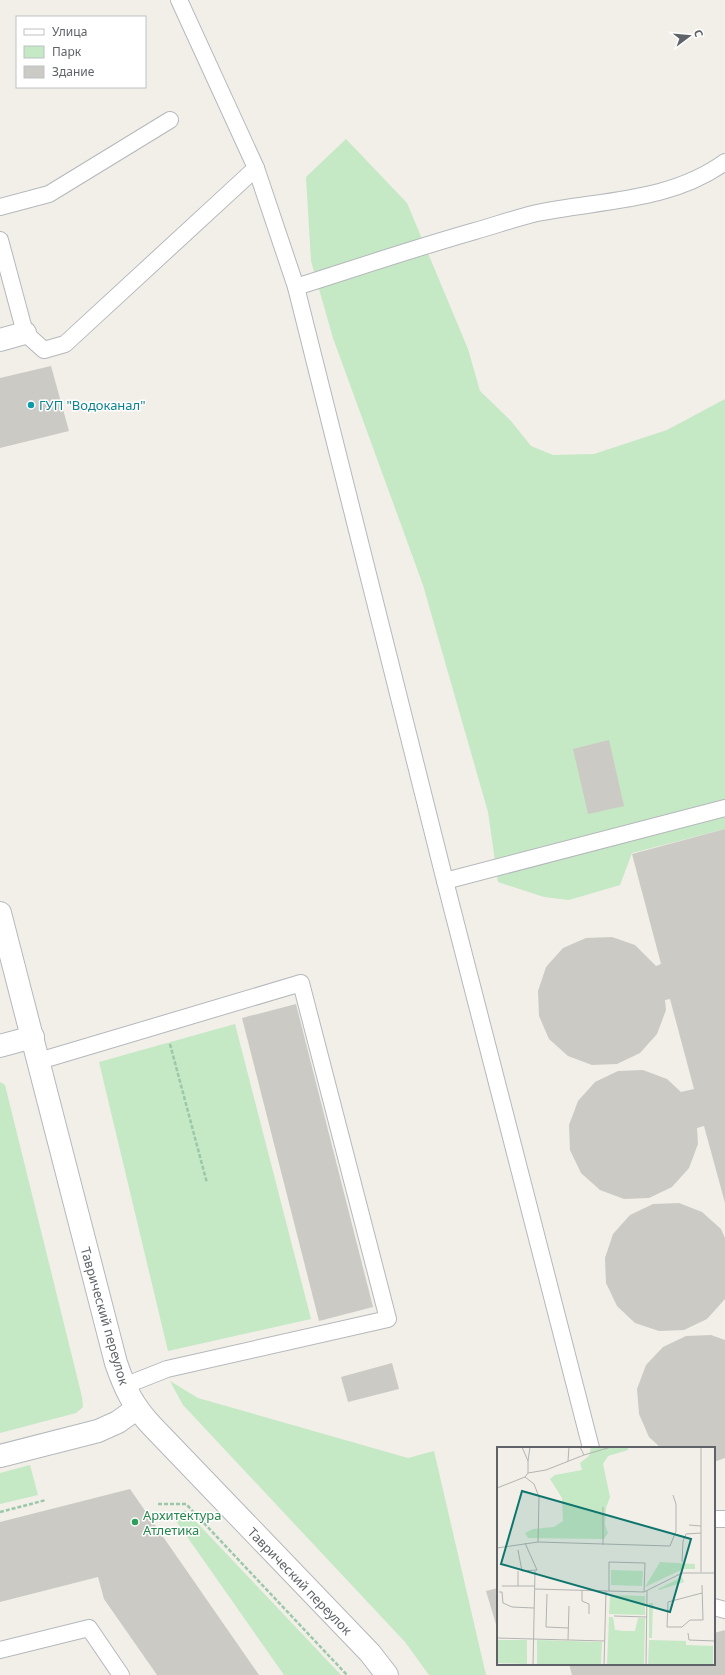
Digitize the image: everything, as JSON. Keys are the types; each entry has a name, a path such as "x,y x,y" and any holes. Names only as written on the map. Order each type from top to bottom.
{"street":[{"path":"0,340 25,333"},
{"name":"Таврический переулок","path":"0,913 116,1363 124,1386 136,1409 370,1653 387,1675"},
{"path":"0,1046 33,1037"},
{"path":"0,1456 98,1430 118,1422 136,1409"}],"lane":[{"path":"179,0 256,168 296,287 445,881 591,1447"},
{"path":"0,207 49,194 170,120"},
{"path":"296,287 433,243 536,214 656,193 690,183 712,172 725,162"},
{"path":"0,240 25,333 44,350 66,344 256,168"},
{"path":"445,881 725,808"},
{"path":"39,1062 301,983 388,1319 167,1369 124,1386"},
{"path":"715,1607 725,1610"},
{"path":"0,1650 89,1628 121,1675"}],"path":[{"path":"165,1025 207,1183"},
{"path":"0,1512 46,1500"},
{"path":"158,1504 186,1504 347,1675"}],"green space":[{"path":"346,139 407,203 468,349 480,391 511,421 531,446 553,455 594,454 667,430 725,399 725,829 632,853 620,885 569,900 544,897 498,882 488,812 423,585 333,338 311,261 306,177"},
{"path":"235,1024 311,1319 168,1351 99,1062"},
{"path":"0,1082 5,1085 82,1397 83,1407 76,1413 0,1433"},
{"path":"170,1381 198,1398 408,1458 434,1451 486,1675 429,1675 405,1642 183,1405"},
{"path":"30,1465 38,1495 0,1504 0,1473"},
{"path":"185,1510 341,1675 284,1675 174,1518"}],"building":[{"name":"ГУП \"Водоканал\"","path":"51,366 69,431 0,448 0,378"},
{"path":"609,740 624,806 588,814 573,749"},
{"path":"725,829 725,1203 704,1126 697,1128 698,1144 689,1168 672,1187 649,1198 624,1199 600,1190 581,1173 570,1150 569,1125 578,1101 595,1082 618,1071 643,1070 667,1079 681,1092 694,1089 670,999 665,1000 666,1010 657,1034 640,1053 617,1064 592,1065 568,1056 549,1039 539,1016 538,991 546,967 563,948 586,938 612,937 635,945 656,966 661,964 632,854"},
{"path":"296,1004 373,1307 319,1321 242,1018"},
{"path":"679,1203 702,1212 721,1229 725,1238 725,1299 707,1319 684,1330 659,1331 635,1323 617,1306 606,1283 605,1258 613,1234 630,1215 653,1204"},
{"path":"711,1335 725,1340 725,1458 715,1462 715,1447 660,1447 649,1437 639,1414 637,1389 646,1365 663,1347 686,1336"},
{"path":"392,1363 399,1389 348,1402 341,1377"},
{"path":"130,1489 259,1675 157,1675 104,1599 98,1577 0,1602 0,1522"},
{"path":"497,1588 497,1628 486,1591"},
{"path":"725,1630 725,1675 572,1675 569,1665 715,1665 715,1633"}],"place":[{"name":"ГУП \"Водоканал\"","path":"31,405"},
{"name":"Архитектура Атлетика","path":"135,1522"}]}
